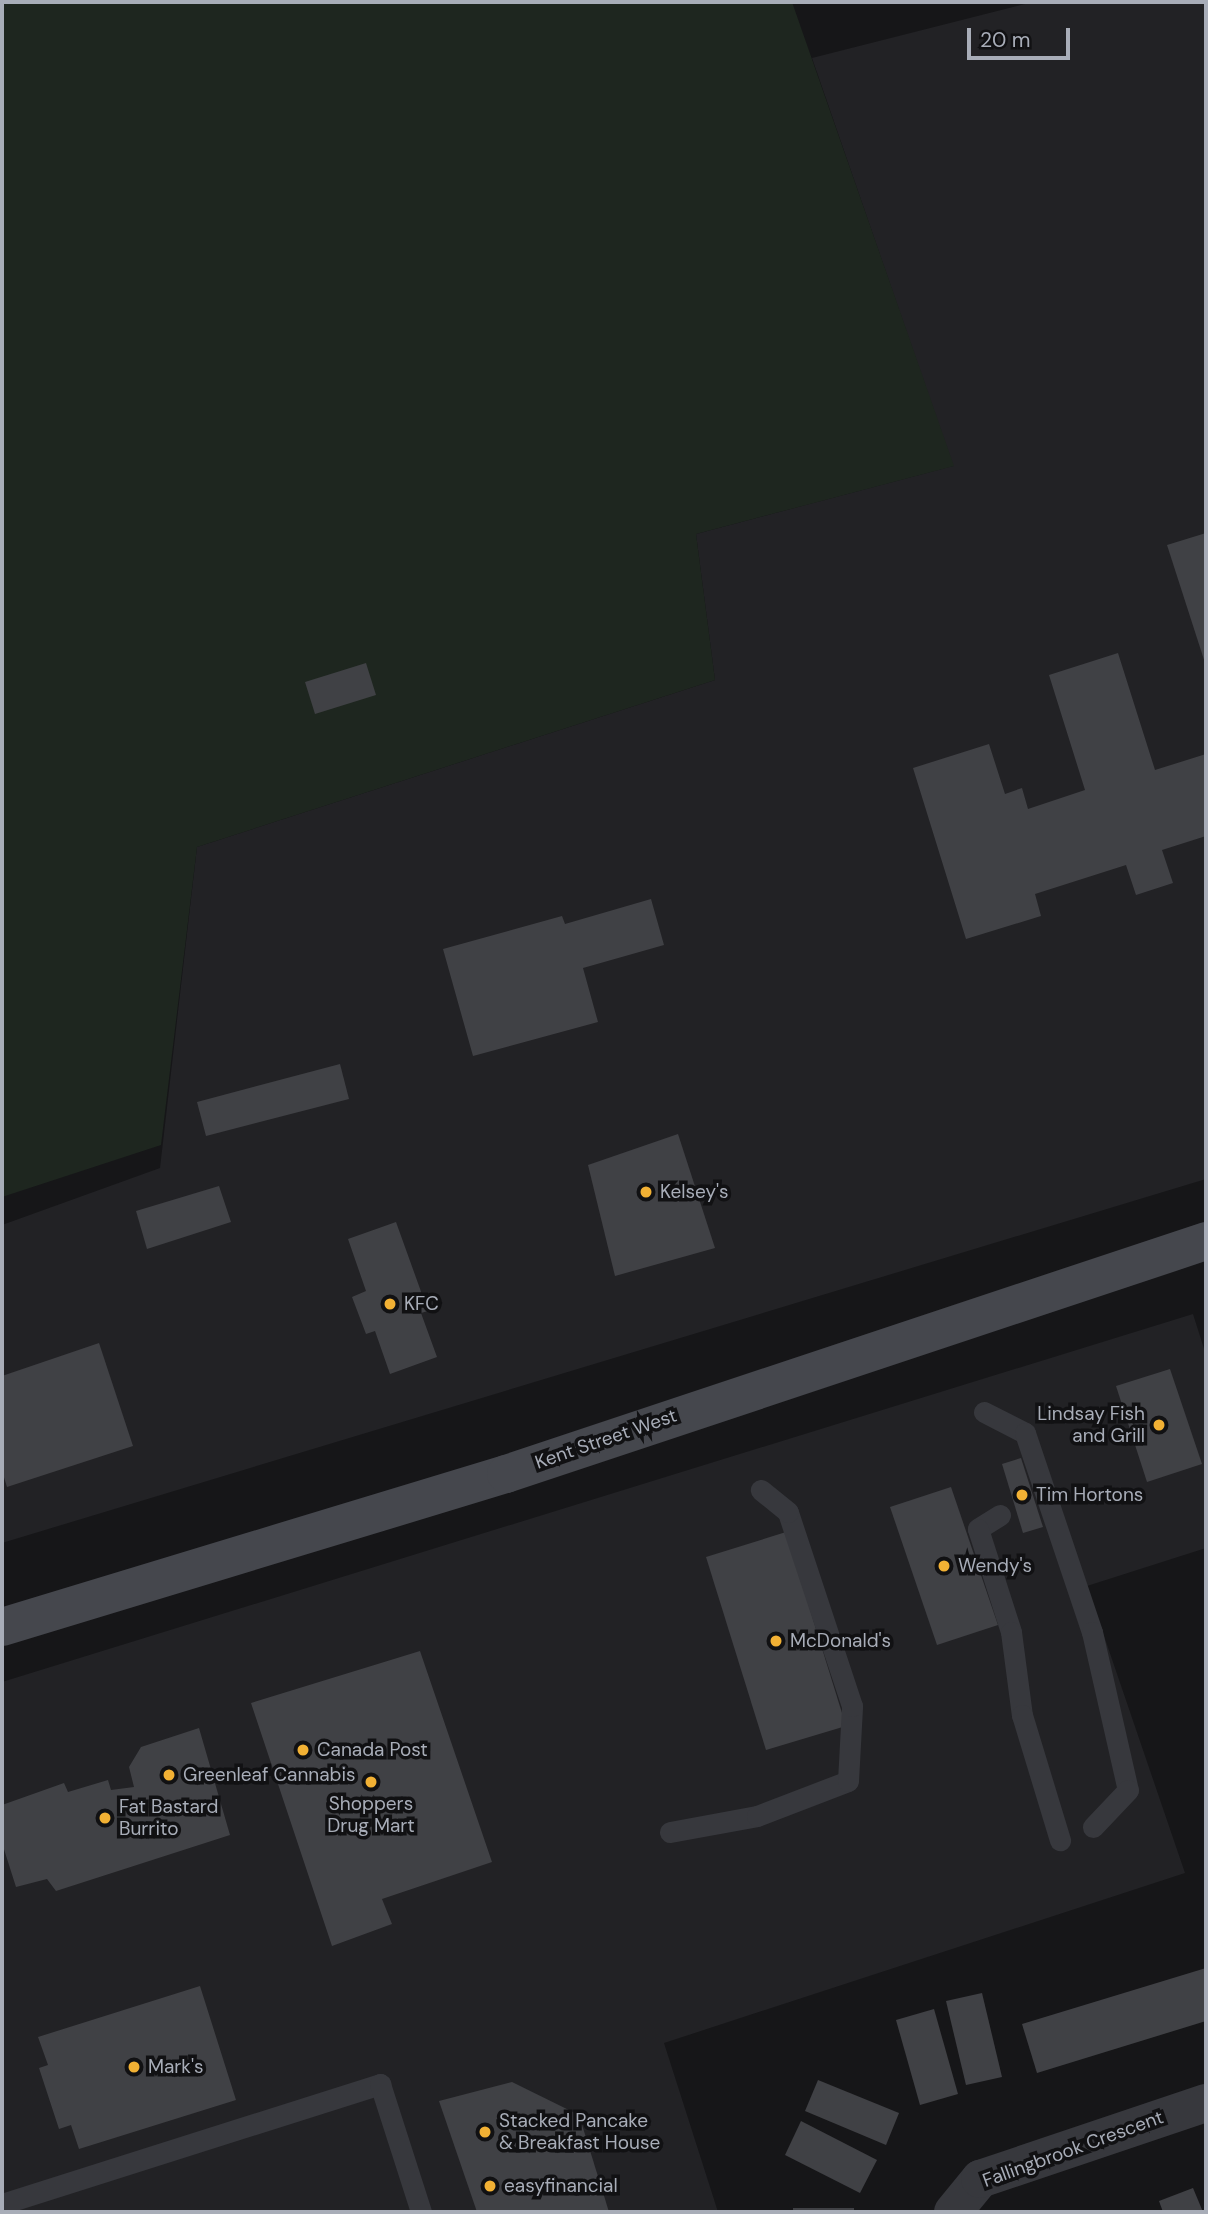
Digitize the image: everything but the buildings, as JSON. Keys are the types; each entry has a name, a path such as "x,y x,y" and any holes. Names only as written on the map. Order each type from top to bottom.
{"main road":[{"name":"Kent Street West","path":"2,1627 506,1474 1206,1241"}],"street":[{"name":"Fallingbrook Crescent","path":"953,2212 979,2179 1206,2103"}],"lane":[{"path":"984,1412 1025,1433 1091,1632 1128,1790 1093,1827"},
{"path":"670,1832 757,1816 848,1781 852,1706 788,1512 761,1490"},
{"path":"1000,1514 978,1529 1011,1632 1022,1715 1060,1840"},
{"path":"2,2204 380,2084 421,2212"}],"shaded area":[{"path":"2,2 792,2 954,466 696,534 715,680 197,847 161,1145 2,1197"},
{"path":"1033,2 1206,2 1206,1179 2,1543 2,1225 160,1168 197,847 715,680 696,534 953,466 812,58"},
{"path":"1193,1314 1206,1355 1206,1548 1087,1586 1185,1873 664,2043 718,2212 2,2212 2,1682"}],"place":[{"name":"Kelsey's","path":"646,1192"},
{"name":"KFC","path":"390,1304"},
{"name":"Lindsay Fish and Grill","path":"1159,1425"},
{"name":"Tim Hortons","path":"1022,1495"},
{"name":"Wendy's","path":"944,1566"},
{"name":"McDonald's","path":"776,1641"},
{"name":"Canada Post","path":"303,1750"},
{"name":"Greenleaf Cannabis","path":"169,1775"},
{"name":"Shoppers Drug Mart","path":"371,1782"},
{"name":"Fat Bastard Burrito","path":"105,1818"},
{"name":"Mark's","path":"134,2067"},
{"name":"Stacked Pancake & Breakfast House","path":"485,2132"},
{"name":"easyfinancial","path":"490,2186"}]}
